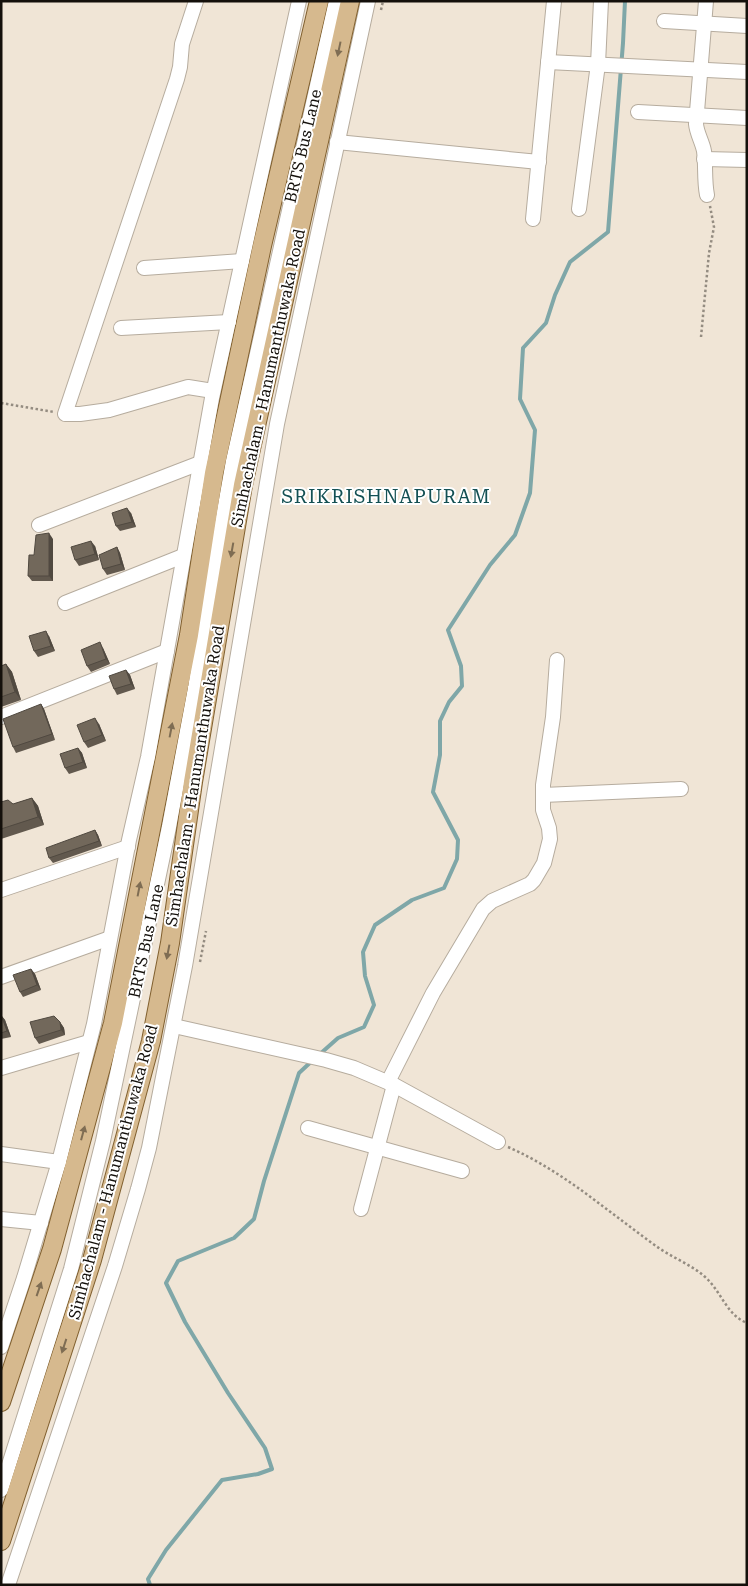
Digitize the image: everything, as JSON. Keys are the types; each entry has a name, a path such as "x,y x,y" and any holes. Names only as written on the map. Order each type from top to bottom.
{"main road":[{"name":"Simhachalam - Hanumanthuwaka Road","path":"1,1402 52,1249 113,1023 189,635 214,473 262,246 319,1"},
{"name":"Simhachalam - Hanumanthuwaka Road","path":"1,1541 92,1260 151,1041 170,944 193,782 243,485 350,1"}],"street":[{"path":"196,1 182,44 178,79 65,414 109,410 188,387 214,391"},
{"path":"1,1347 59,1162 89,1042 148,757 214,391 299,1"},
{"name":"BRTS Bus Lane","path":"1,1490 72,1269 103,1141 170,827 233,461 336,1"},
{"path":"8,1585 116,1262 138,1189 162,1088 185,966 277,424 368,1"},
{"path":"533,219 554,1"},
{"path":"579,209 598,64 602,1"},
{"path":"706,1 696,115 697,132 704,150 706,195"},
{"path":"664,21 747,26"},
{"path":"548,62 747,72"},
{"path":"638,112 747,118"},
{"path":"337,142 539,162"},
{"path":"704,159 747,160"},
{"path":"144,268 242,261"},
{"path":"120,328 229,322"},
{"path":"39,525 200,463"},
{"path":"65,602 183,556"},
{"path":"1,717 167,652"},
{"path":"362,1209 378,1147 391,1084 433,993 483,909 492,901 530,884 547,855 550,839 549,828 543,810 544,774 553,717 557,660"},
{"path":"543,795 681,789"},
{"path":"1,890 128,847"},
{"path":"1,977 110,938"},
{"path":"174,1026 354,1068 391,1084 498,1142"},
{"path":"1,1068 89,1042"},
{"path":"308,1128 462,1171"},
{"path":"1,1154 59,1162"},
{"path":"1,1219 41,1223"}],"path":[{"path":"700,337 709,253 714,227 706,195"},
{"path":"1,403 65,414"},
{"path":"498,1142 546,1166 567,1179 658,1247 702,1274 715,1286 726,1306 734,1315 747,1323"}],"building":[{"path":"127,508 132,522 116,526 112,513"},
{"path":"49,533 49,576 28,576 29,555 34,555 36,535"},
{"path":"91,541 95,554 75,560 71,547"},
{"path":"117,547 121,564 103,569 99,555"},
{"path":"46,631 51,646 34,651 29,636"},
{"path":"100,642 106,659 87,666 81,650"},
{"path":"6,664 15,692 1,697 1,666"},
{"path":"126,670 131,684 114,689 109,676"},
{"path":"41,704 52,734 13,747 3,719"},
{"path":"95,718 102,735 84,742 77,725"},
{"path":"78,748 83,762 65,768 60,754"},
{"path":"32,798 38,817 1,829 1,802 8,800 13,804"},
{"path":"95,830 99,841 49,858 46,848"},
{"path":"31,969 37,985 20,992 13,975"},
{"path":"1,1015 7,1031 1,1033"},
{"path":"54,1016 60,1022 61,1030 35,1038 30,1022"}],"waterway":[{"path":"320,1054 338,1038 364,1027 374,1005 365,976 363,952 375,925 412,900 444,888 457,859 458,840 433,792 440,755 440,721 449,702 462,686 461,666 448,630 490,565 515,535 530,493 535,430 520,399 523,348 546,323 555,295 570,262 608,232 625,1"},
{"path":"150,1585 148,1579 166,1550 222,1480 258,1474 272,1469 265,1448 228,1393 185,1322 166,1283 178,1261 234,1238 254,1219 264,1181 299,1073 313,1060"}],"district":[{"name":"SRIKRISHNAPURAM","path":"386,496"}]}
